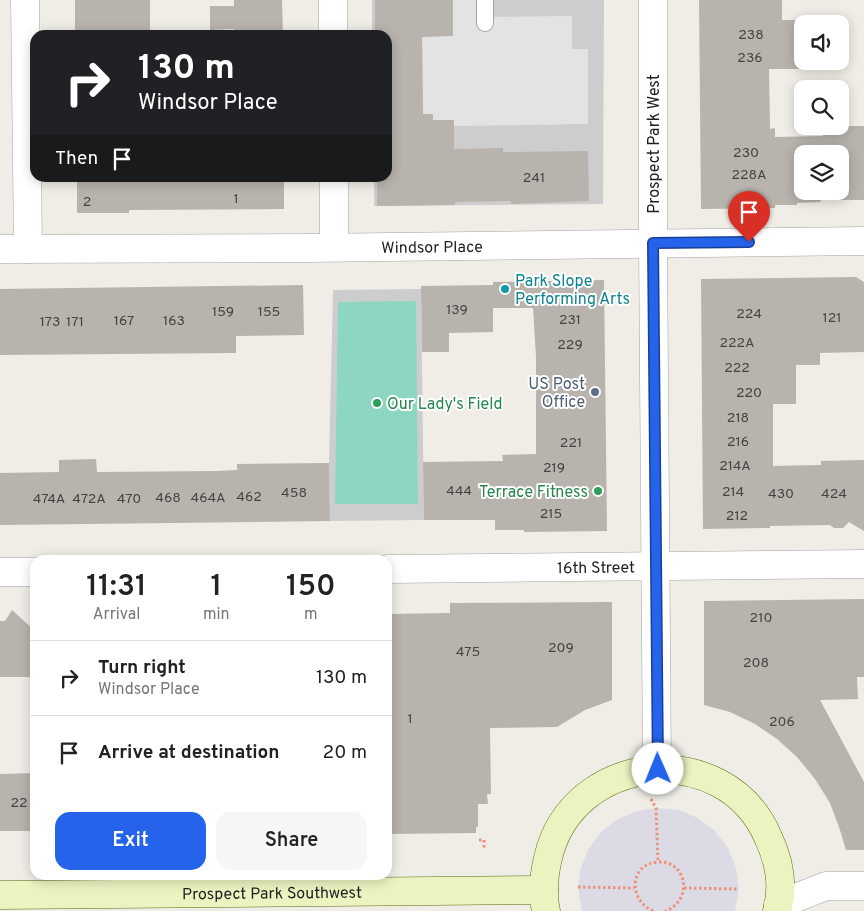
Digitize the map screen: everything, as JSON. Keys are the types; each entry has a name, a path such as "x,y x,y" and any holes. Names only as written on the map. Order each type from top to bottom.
{"street":[{"path":"25,0 28,249"},
{"path":"333,0 333,30"},
{"name":"Prospect Park West","path":"653,0 653,243 658,769"},
{"path":"334,182 334,247"},
{"name":"Windsor Place","path":"0,249 864,241"},
{"name":"16th Street","path":"392,568 864,564"},
{"path":"0,572 30,572"},
{"path":"545,900 546,867 550,848 558,830 570,813 584,798 601,786 635,772 658,769 678,770 711,779 742,800 755,814 765,829 779,868 778,908 826,886 864,886"},
{"name":"Prospect Park Southwest","path":"0,895 545,900"}],"lane":[{"path":"485,0 486,23"}],"path":[{"path":"650,794 656,808 658,862"},
{"path":"656,808 660,800"},
{"path":"479,840 484,840 484,850"},
{"path":"652,911 640,902 634,888 639,873 644,868 658,862 674,867 680,873 684,888 679,902 673,908 665,911"},
{"path":"578,887 634,888"},
{"path":"684,888 739,890"}],"shaded area":[{"path":"372,0 604,0 603,204 374,206 374,182 392,182 392,30 372,30"},
{"path":"453,0 485,0 486,17 572,16 572,49 588,49 588,124 454,126 454,120 433,120 432,114 423,114 422,37"},
{"name":"Our Lady's Field","path":"421,289 424,520 330,521 329,463 333,290"},
{"path":"656,808 679,810 698,818 715,831 728,848 736,868 739,889 735,911 582,911 578,887 581,867 589,848 602,831 618,819 637,811"}],"green space":[{"name":"Our Lady's Field","path":"416,301 418,504 335,504 338,302"}],"building":[{"path":"75,0 150,0 150,30 75,30"},
{"path":"234,0 282,0 283,30 210,30 210,6 234,6"},
{"path":"375,0 453,0 453,36 422,37 423,114 433,114 433,120 454,120 454,149 503,148 503,152 588,151 589,201 511,204 511,201 455,202 455,205 377,206 377,182 392,182 392,30 375,30"},
{"path":"699,0 782,0 782,20 794,20 794,69 769,69 770,129 775,128 775,137 849,135 849,126 864,126 864,200 849,200 849,145 794,145 794,200 821,200 820,202 797,203 797,205 775,205 775,208 701,209"},
{"path":"77,182 284,182 284,209 129,210 129,213 77,213"},
{"path":"856,277 864,282 864,352 820,353 820,365 796,365 796,404 773,404 773,466 821,465 821,461 864,460 864,531 849,522 843,528 834,528 830,525 703,529 701,279"},
{"path":"604,280 607,531 524,532 524,530 495,530 495,520 424,520 423,462 503,461 502,455 536,454 536,357 533,308 493,308 493,332 449,333 449,352 422,352 421,286 493,285 493,282"},
{"path":"303,285 304,335 236,336 236,353 0,355 0,289"},
{"path":"96,459 97,472 217,471 237,470 237,464 329,463 330,521 0,525 0,473 59,472 59,460"},
{"path":"864,599 864,677 857,677 858,699 820,700 864,782 864,850 846,850 830,803 815,779 797,757 777,739 755,724 730,712 704,705 704,601"},
{"path":"612,602 612,700 585,710 557,727 490,728 491,794 487,794 488,804 478,804 478,827 476,827 476,833 392,834 392,614 450,613 450,603"},
{"path":"12,610 30,626 30,677 0,677 0,621 5,621"},
{"path":"30,773 30,831 0,831 0,774"}],"place":[{"name":"Park Slope Performing Arts","path":"505,289"},
{"name":"US Post Office","path":"595,392"},
{"name":"Our Lady's Field","path":"377,403"},
{"name":"Terrace Fitness","path":"598,491"}],"route":[{"path":"658,769 653,243 749,242"}]}
